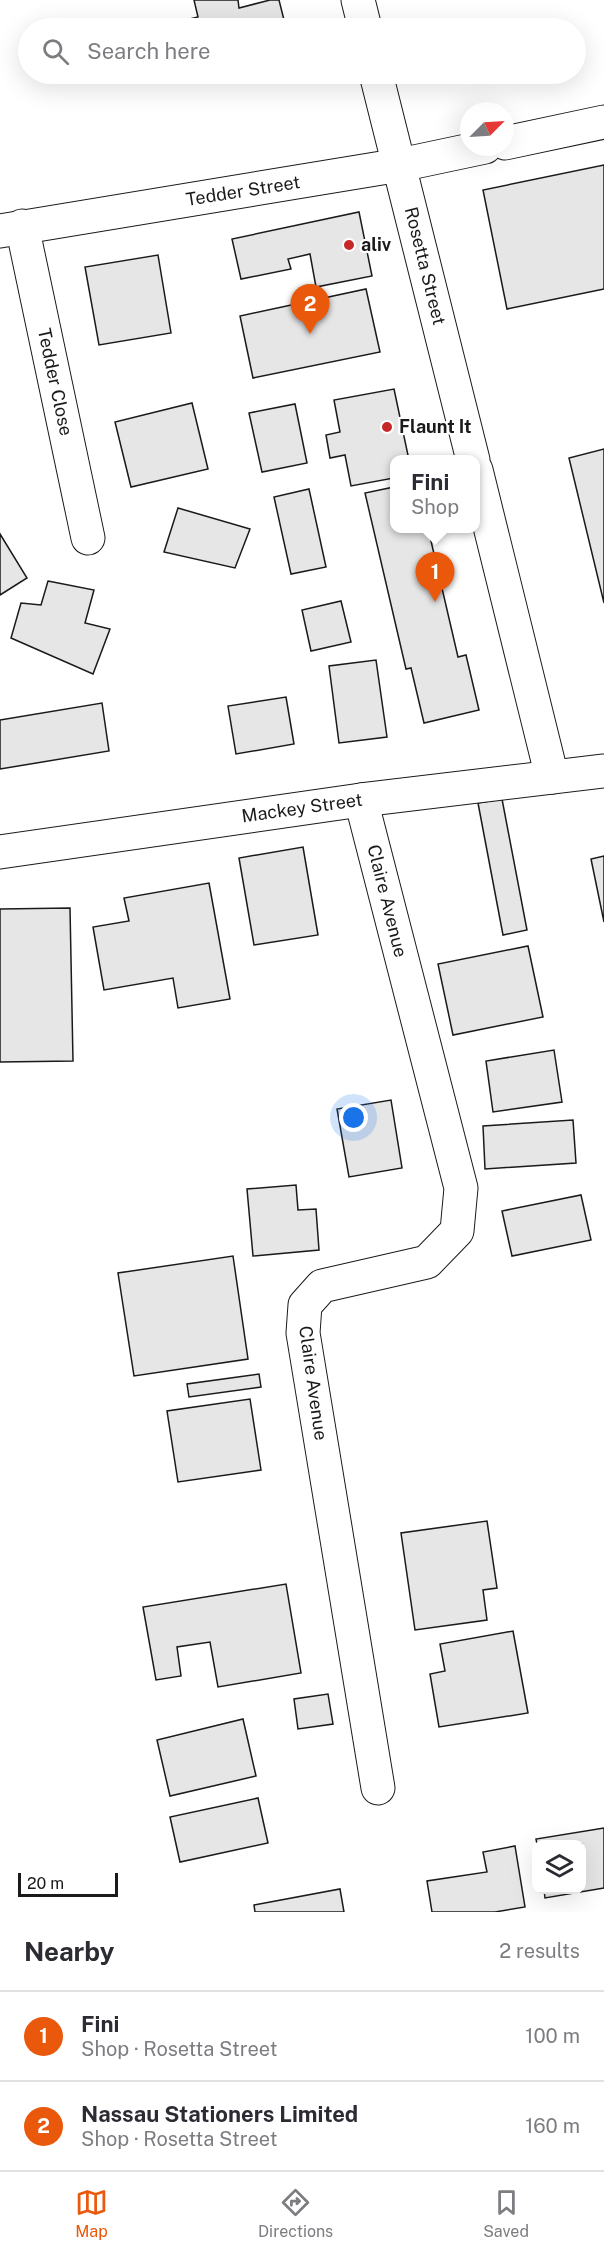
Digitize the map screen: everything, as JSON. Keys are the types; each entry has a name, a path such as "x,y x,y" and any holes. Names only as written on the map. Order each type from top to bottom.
{"street":[{"path":"358,0 362,18"},
{"name":"Rosetta Street","path":"379,84 472,455"},
{"path":"514,141 604,122"},
{"name":"Tedder Street","path":"11,229 400,165 460,152"},
{"name":"Tedder Close","path":"11,229 88,538"},
{"path":"480,486 552,777"},
{"name":"Mackey Street","path":"0,852 361,800 604,771"},
{"name":"Claire Avenue","path":"361,800 461,1188 457,1232 427,1262 322,1286 305,1305 303,1334 378,1788"}],"building":[{"path":"194,0 238,0 239,8 279,0 284,18 194,18 198,17"},
{"path":"604,165 604,289 507,309 483,190"},
{"path":"359,212 372,276 316,287 310,254 288,259 291,269 241,279 232,239"},
{"path":"158,255 171,333 99,345 85,267"},
{"path":"366,289 380,352 253,378 240,316"},
{"path":"394,389 408,455 390,455 390,479 351,486 345,455 330,458 326,435 340,432 334,400"},
{"path":"192,403 208,469 131,487 115,422"},
{"path":"295,404 307,463 262,472 249,413"},
{"path":"604,449 604,603 569,458"},
{"path":"390,488 390,533 429,533 458,657 466,655 479,710 424,723 411,668 406,669 365,493"},
{"path":"309,489 326,567 291,574 274,497"},
{"path":"178,508 250,529 235,568 164,552"},
{"path":"0,534 27,578 0,595"},
{"path":"48,581 94,590 85,623 110,629 93,674 11,638 21,603 41,605"},
{"path":"341,601 351,642 311,651 302,610"},
{"path":"376,660 387,737 339,743 329,666"},
{"path":"286,697 294,744 236,754 228,706"},
{"path":"102,703 109,751 0,769 0,720"},
{"path":"502,799 527,930 503,935 478,803"},
{"path":"303,847 318,935 254,945 239,858"},
{"path":"604,856 604,922 591,859"},
{"path":"209,883 230,999 178,1008 173,978 104,990 93,927 129,921 124,898"},
{"path":"70,908 73,1061 0,1062 0,909"},
{"path":"528,946 543,1017 453,1035 438,964"},
{"path":"554,1050 562,1102 493,1112 486,1061"},
{"path":"391,1100 402,1168 349,1177 337,1109"},
{"path":"573,1120 576,1163 485,1169 483,1126"},
{"path":"296,1185 298,1210 316,1209 319,1250 253,1256 247,1189"},
{"path":"581,1195 591,1240 512,1256 502,1211"},
{"path":"233,1256 248,1359 134,1376 118,1273"},
{"path":"259,1374 261,1387 189,1397 187,1384"},
{"path":"250,1399 261,1470 178,1482 167,1411"},
{"path":"487,1521 497,1588 483,1590 487,1620 415,1630 401,1533"},
{"path":"286,1584 301,1673 218,1687 210,1642 177,1647 181,1676 156,1680 143,1607"},
{"path":"513,1631 528,1713 439,1727 430,1674 445,1671 440,1644"},
{"path":"328,1694 333,1724 298,1729 294,1699"},
{"path":"243,1719 256,1776 170,1796 157,1740"},
{"path":"258,1798 268,1843 180,1862 170,1817"},
{"path":"604,1828 604,1888 586,1891 586,1840 536,1839"},
{"path":"515,1846 525,1907 495,1912 432,1912 427,1881 487,1872 483,1852"},
{"path":"340,1889 344,1912 255,1912 254,1905"},
{"path":"544,1894 569,1894 545,1898"}],"place":[{"name":"aliv","path":"349,245"},
{"name":"Nassau Stationers Limited","path":"310,334"},
{"name":"Flaunt It","path":"387,427"},
{"name":"Fini","path":"435,602"}]}
